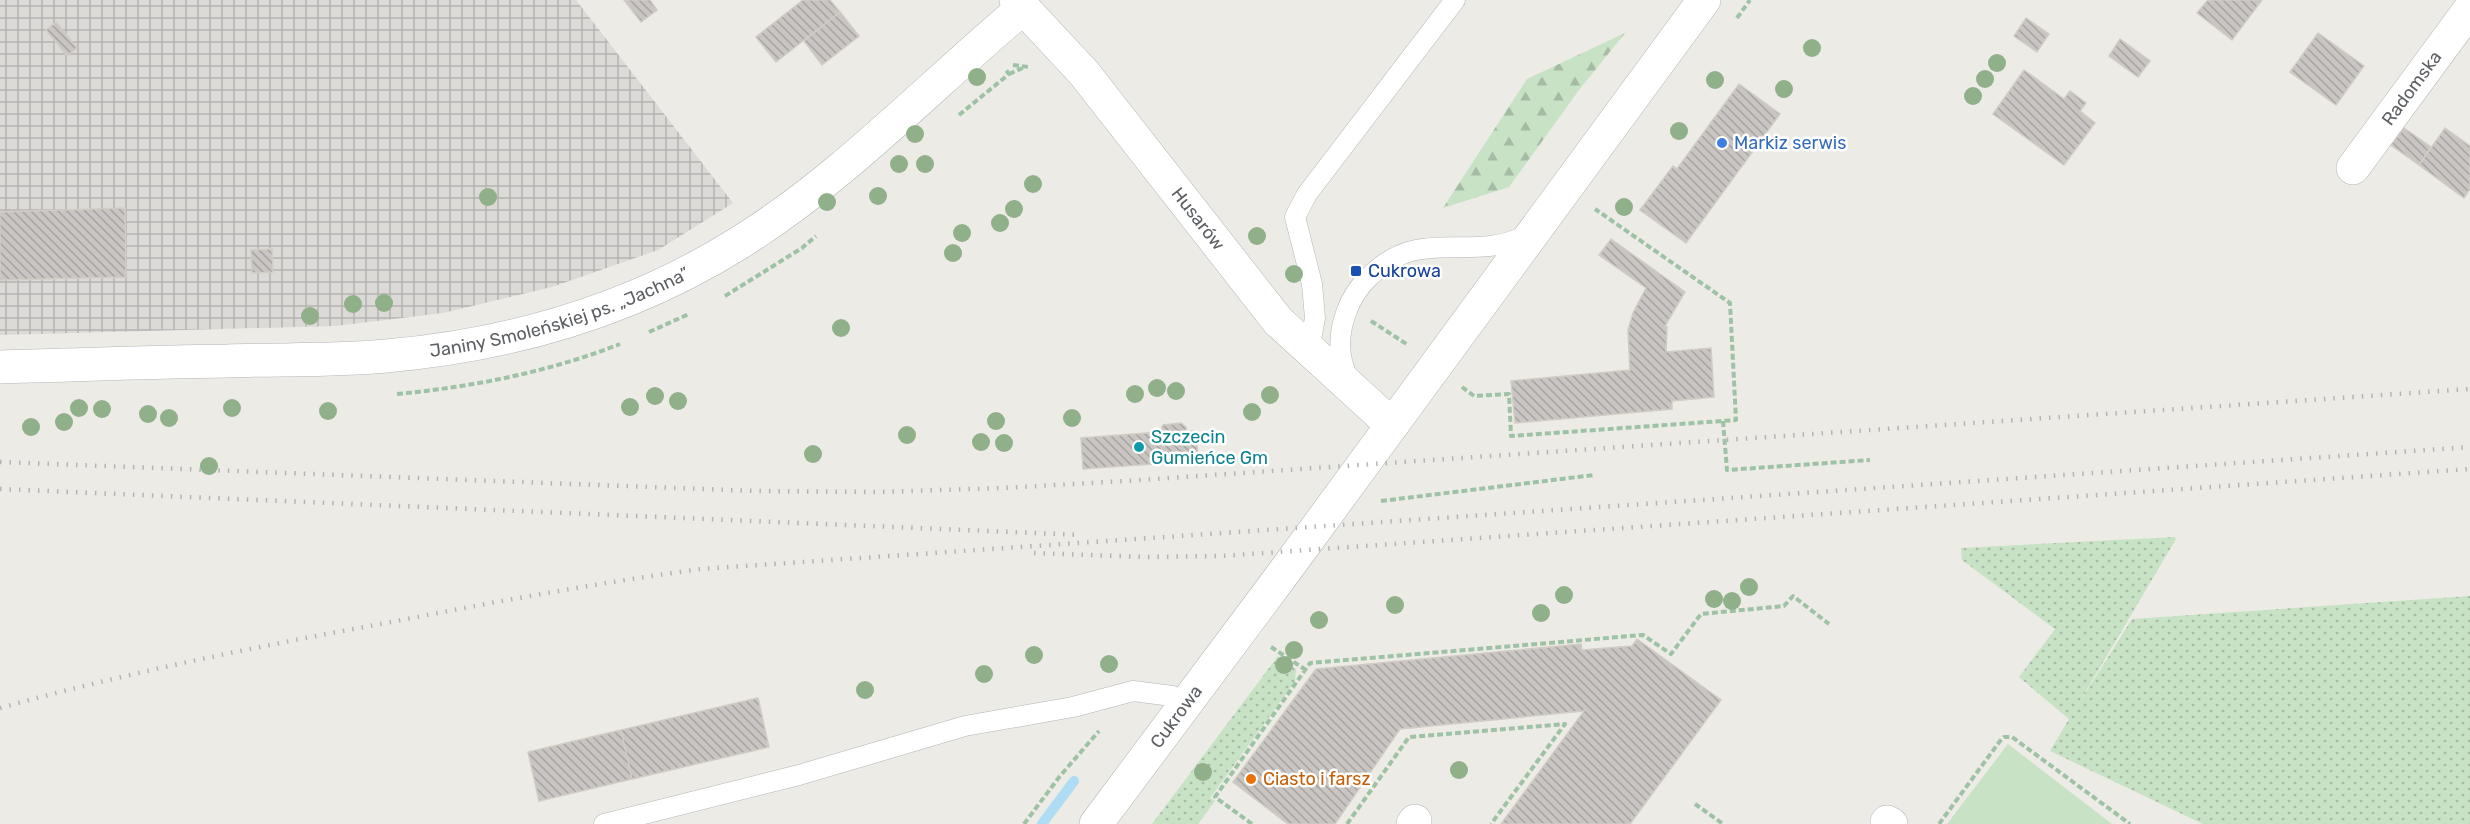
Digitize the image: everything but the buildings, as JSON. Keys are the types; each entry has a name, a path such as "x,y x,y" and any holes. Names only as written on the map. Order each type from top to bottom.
{"street":[{"name":"Cukrowa","path":"1096,824 1704,0"},
{"name":"Husarów","path":"1024,3 1084,73 1270,310 1308,350 1392,425"},
{"name":"Janiny Smoleńskiej ps. „Jachna”","path":"0,367 386,356 459,348 503,340 584,317 677,277 739,243 761,228 840,168 1024,3"},
{"name":"Radomska","path":"2353,168 2470,9"}],"lane":[{"path":"1308,350 1315,318 1312,284 1295,218 1307,194 1455,0"},
{"path":"1355,392 1341,358 1341,327 1351,299 1376,270 1398,254 1415,249 1492,247 1520,239 1532,232"},
{"path":"604,824 799,775 965,726 1073,707 1133,691 1172,696 1187,703"}],"path":[{"path":"1736,19 1750,0"},
{"path":"955,119 1009,74 984,41"},
{"path":"1469,377 1462,387 1474,396 1509,394 1511,436 1736,420 1730,303 1564,189"},
{"path":"1590,219 1604,201"},
{"path":"724,296 802,248 820,233"},
{"path":"642,335 692,312"},
{"path":"388,394 441,390 524,374 622,343"},
{"path":"1723,422 1727,470 1870,460"},
{"path":"1380,501 1594,475"},
{"path":"1252,824 1215,796 1310,663 1643,635 1671,654 1701,614 1784,606 1793,596 1829,624"},
{"path":"1270,646 1306,670"},
{"path":"1024,824 1060,776 1133,691"},
{"path":"1347,824 1409,737 1565,724 1491,824"},
{"path":"1939,824 2000,741 2004,737 2012,737 2130,824"},
{"path":"1695,804 1723,824"}],"shaded area":[{"path":"0,0 576,0 733,203 658,250 552,287 443,313 335,326 0,335"}],"green space":[{"path":"1625,33 1579,90 1509,187 1443,208 1527,79"},
{"path":"2175,537 2176,539 2076,708 2132,619 2470,596 2470,824 2203,824 2050,751 2069,719 2019,677 2055,629 1962,560 1961,548"},
{"path":"1278,656 1296,669 1295,681 1210,798 1215,801 1198,824 1152,824"},
{"path":"2008,744 2112,824 1947,824"}],"waterway":[{"path":"1042,824 1074,781"}],"railway":[{"path":"0,462 755,491 880,492 1125,481 2470,389"},
{"path":"0,708 146,671 293,640 546,593 701,569 2470,447"},
{"path":"1034,553 1144,557 1221,556 2470,469"},
{"path":"0,489 1082,535"}],"place":[{"name":"Markiz serwis","path":"1722,143"},
{"name":"Cukrowa","path":"1356,271"},
{"name":"Szczecin Gumieńce Gm","path":"1139,447"},
{"name":"Ciasto i farsz","path":"1251,779"}]}
